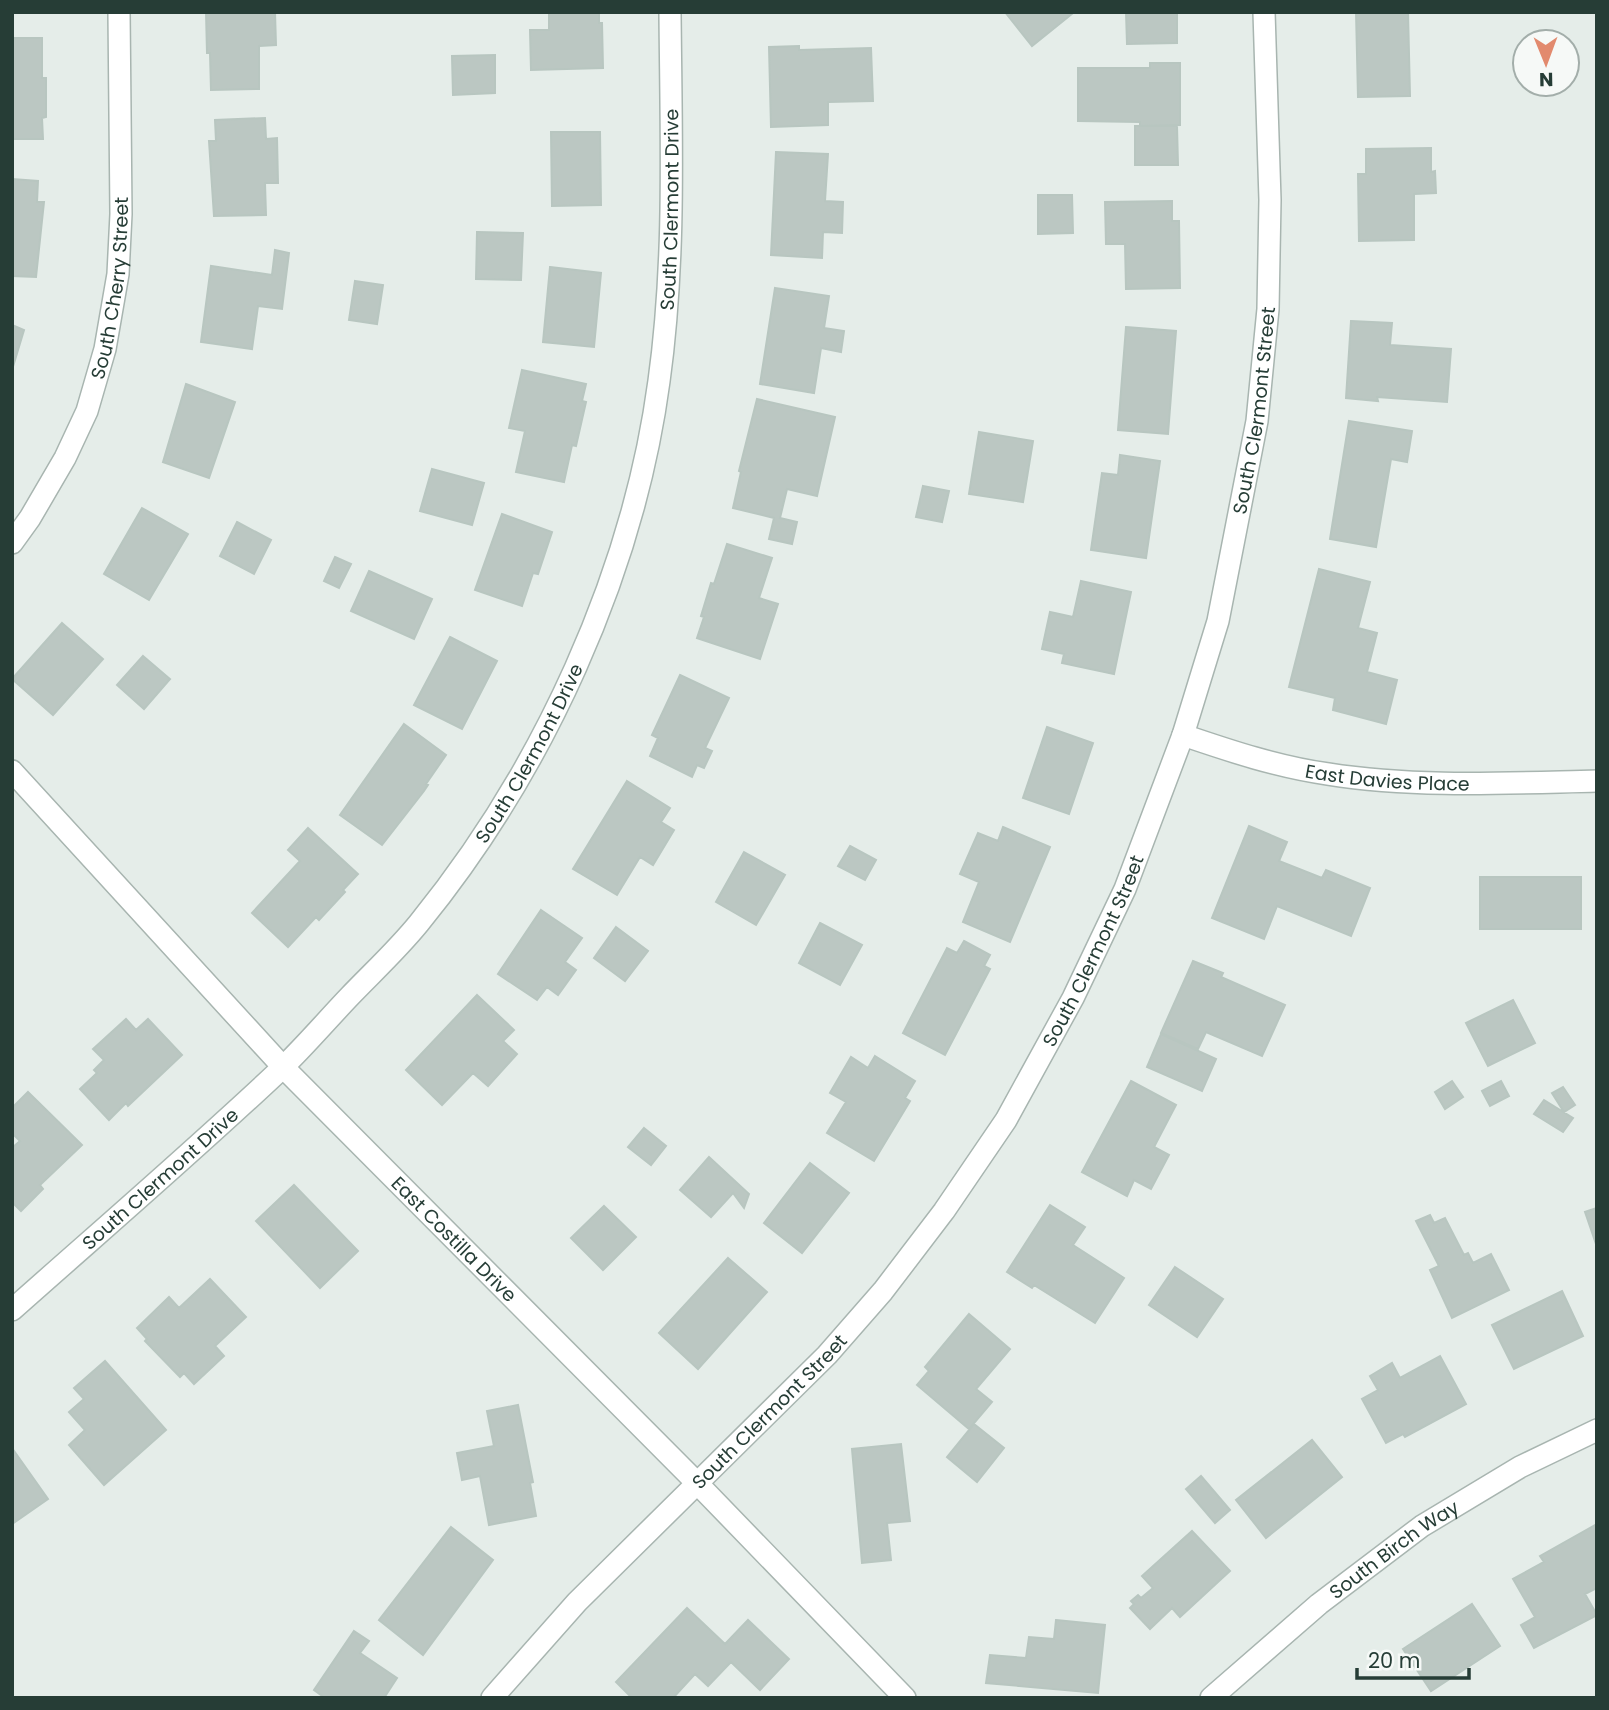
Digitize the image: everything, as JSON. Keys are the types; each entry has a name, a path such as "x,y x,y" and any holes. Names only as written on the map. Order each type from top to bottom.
{"street":[{"name":"South Cherry Street","path":"12,543 65,458 87,411 105,349 118,274 121,214 119,12"},
{"name":"South Clermont Drive","path":"12,1310 283,1067 417,926 471,855 505,801 548,723 610,582 642,474 659,381 671,215 670,12"},
{"name":"South Clermont Street","path":"492,1698 577,1602 827,1355 883,1291 944,1211 1006,1120 1073,998 1125,889 1183,736 1218,621 1256,421 1268,309 1270,200 1264,12"},
{"name":"East Davies Place","path":"1183,736 1256,759 1326,774 1385,781 1451,784 1597,781"},
{"name":"East Costilla Drive","path":"12,771 283,1067 696,1482 905,1698"},
{"name":"South Birch Way","path":"1212,1698 1319,1604 1422,1526 1520,1467 1597,1430"}],"building":[{"path":"206,12 275,12 276,45 259,46 259,89 211,90"},
{"path":"549,12 599,12 599,23 602,23 603,68 531,70 530,30 549,30"},
{"path":"1005,12 1073,12 1073,13 1032,46"},
{"path":"1126,12 1177,12 1177,43 1127,44"},
{"path":"1356,12 1408,12 1410,96 1358,97"},
{"path":"12,38 42,38 42,78 46,78 43,139 12,139"},
{"path":"799,46 799,50 871,48 873,101 828,102 828,125 771,127 769,47"},
{"path":"495,55 495,93 453,95 452,56"},
{"path":"1150,63 1180,63 1180,125 1140,126 1140,122 1078,121 1078,68 1150,68"},
{"path":"265,118 266,139 277,138 278,183 265,183 266,215 214,216 209,141 216,141 215,120"},
{"path":"1135,126 1177,126 1178,165 1135,165"},
{"path":"551,132 600,132 601,205 552,206"},
{"path":"1431,148 1431,172 1435,171 1436,193 1414,194 1414,240 1359,241 1358,174 1366,174 1366,149"},
{"path":"776,152 828,154 825,201 843,202 842,233 823,232 822,258 771,255"},
{"path":"12,179 38,181 37,202 44,202 36,277 12,276"},
{"path":"1038,195 1072,195 1073,233 1038,234"},
{"path":"1172,201 1172,221 1179,221 1180,288 1126,289 1125,244 1106,244 1105,202"},
{"path":"477,232 523,233 521,280 476,279"},
{"path":"275,250 289,253 282,309 258,306 252,349 201,342 211,266 272,275"},
{"path":"550,267 601,273 594,347 543,342"},
{"path":"355,281 383,285 377,324 349,320"},
{"path":"775,288 829,296 824,328 844,331 841,352 821,348 814,393 760,384"},
{"path":"1351,321 1392,323 1390,345 1451,349 1447,402 1377,397 1378,401 1346,398"},
{"path":"12,325 24,330 12,370"},
{"path":"1126,327 1176,331 1168,434 1118,430"},
{"path":"522,370 586,384 582,401 586,402 564,482 516,472 525,431 509,428"},
{"path":"186,384 235,402 209,478 163,462"},
{"path":"757,399 835,417 817,496 787,489 780,518 797,522 792,544 769,539 774,518 733,508"},
{"path":"1349,421 1412,431 1407,462 1391,459 1376,547 1330,539"},
{"path":"979,432 1033,441 1023,502 969,494"},
{"path":"1120,455 1160,461 1146,558 1091,550 1102,473 1118,475"},
{"path":"432,469 484,483 472,525 420,511"},
{"path":"923,486 949,491 942,522 916,517"},
{"path":"142,508 188,534 149,600 104,574"},
{"path":"502,514 552,532 538,574 533,573 522,606 475,590"},
{"path":"237,522 271,540 254,574 220,556"},
{"path":"727,544 772,558 759,598 778,604 760,659 697,638 711,583 714,584"},
{"path":"335,557 351,564 339,588 324,581"},
{"path":"1319,569 1370,582 1358,628 1377,633 1367,672 1397,680 1386,724 1333,710 1335,698 1289,687"},
{"path":"369,571 432,599 414,639 351,611"},
{"path":"1081,581 1131,592 1114,674 1062,663 1064,654 1042,649 1050,612 1073,617"},
{"path":"62,623 103,659 53,715 12,679"},
{"path":"450,637 497,661 462,729 414,705"},
{"path":"143,656 170,679 144,709 117,685"},
{"path":"680,675 729,698 705,748 712,751 704,768 697,765 692,777 650,756 658,738 652,735"},
{"path":"404,724 446,755 424,791 382,845 340,815"},
{"path":"1047,727 1093,743 1069,814 1023,798"},
{"path":"627,781 670,808 661,822 674,830 653,865 640,857 617,895 573,869"},
{"path":"1249,826 1287,842 1279,861 1322,878 1326,870 1370,888 1351,936 1277,906 1264,939 1212,918"},
{"path":"1003,827 1050,847 1010,942 963,922 979,882 960,874 978,833 998,841"},
{"path":"308,828 358,874 319,920 316,917 288,947 252,913 300,861 288,850"},
{"path":"850,846 876,860 865,880 838,866"},
{"path":"744,852 785,875 756,925 716,902"},
{"path":"1480,877 1581,877 1581,929 1480,929"},
{"path":"541,910 582,938 565,962 576,970 558,995 547,987 537,1000 498,974"},
{"path":"820,923 862,945 840,985 799,963"},
{"path":"616,927 648,951 625,981 594,958"},
{"path":"964,941 990,955 984,966 990,969 945,1055 903,1033 947,948 957,953"},
{"path":"1193,961 1223,973 1221,977 1285,1005 1262,1056 1206,1032 1198,1049 1161,1033"},
{"path":"477,995 514,1030 503,1041 517,1054 488,1086 473,1073 442,1105 406,1070"},
{"path":"1513,1000 1535,1043 1488,1066 1466,1023"},
{"path":"126,1019 136,1030 148,1019 182,1055 128,1106 126,1103 109,1120 80,1089 97,1073 94,1070 104,1060 93,1049"},
{"path":"1161,1034 1216,1059 1202,1091 1147,1067"},
{"path":"875,1056 915,1081 905,1098 910,1101 874,1161 827,1133 846,1102 830,1093 851,1057 868,1068"},
{"path":"1131,1081 1176,1105 1154,1147 1169,1155 1151,1189 1134,1180 1127,1196 1082,1172"},
{"path":"1452,1081 1463,1097 1445,1109 1435,1092"},
{"path":"1501,1081 1509,1096 1490,1106 1482,1091"},
{"path":"1563,1087 1575,1105 1564,1112 1552,1093"},
{"path":"28,1092 82,1145 40,1185 43,1189 21,1211 12,1202 12,1148 20,1141 12,1133 12,1108"},
{"path":"1544,1100 1573,1118 1563,1132 1534,1114"},
{"path":"644,1128 666,1146 651,1165 628,1147"},
{"path":"709,1157 749,1194 744,1208 733,1193 711,1217 680,1190"},
{"path":"810,1163 849,1193 802,1253 764,1223"},
{"path":"294,1185 358,1251 320,1288 256,1221"},
{"path":"1050,1205 1085,1227 1073,1245 1124,1278 1095,1323 1034,1285 1032,1288 1007,1272"},
{"path":"604,1206 636,1237 603,1270 571,1238"},
{"path":"1597,1208 1597,1247 1585,1212"},
{"path":"1430,1215 1434,1223 1445,1218 1464,1255 1468,1253 1473,1263 1491,1254 1509,1290 1452,1318 1430,1270 1439,1266 1416,1221"},
{"path":"728,1258 767,1292 698,1369 659,1333"},
{"path":"1175,1267 1223,1299 1197,1337 1149,1305"},
{"path":"210,1279 246,1317 215,1346 224,1356 194,1384 184,1373 180,1377 145,1341 147,1339 137,1328 169,1297 179,1308"},
{"path":"1562,1291 1583,1336 1514,1369 1492,1325"},
{"path":"969,1314 1010,1349 976,1389 992,1402 969,1429 917,1385 929,1371 925,1367"},
{"path":"1440,1356 1466,1404 1405,1437 1403,1434 1386,1443 1362,1399 1378,1390 1370,1376 1392,1363 1400,1378"},
{"path":"105,1361 166,1430 104,1485 69,1445 85,1430 69,1412 84,1399 74,1388"},
{"path":"518,1405 533,1482 530,1483 536,1516 489,1525 480,1476 462,1480 457,1453 494,1446 487,1411"},
{"path":"974,1424 1004,1448 977,1482 947,1457"},
{"path":"1312,1440 1342,1477 1266,1538 1236,1500"},
{"path":"901,1444 910,1521 887,1523 891,1560 862,1563 852,1449"},
{"path":"12,1448 48,1499 12,1524"},
{"path":"1201,1476 1230,1510 1215,1523 1186,1489"},
{"path":"1597,1524 1597,1588 1585,1594 1597,1615 1534,1648 1521,1625 1535,1617 1513,1579 1544,1562 1540,1556"},
{"path":"451,1527 493,1560 423,1655 379,1620"},
{"path":"1192,1531 1230,1571 1180,1617 1172,1608 1150,1629 1130,1608 1134,1604 1131,1601 1138,1595 1141,1598 1153,1588 1142,1576"},
{"path":"1472,1604 1500,1646 1431,1691 1403,1649"},
{"path":"687,1608 725,1644 748,1620 789,1659 760,1690 731,1662 708,1686 695,1674 673,1698 632,1698 616,1682"},
{"path":"1056,1620 1105,1625 1098,1693 986,1683 990,1655 1026,1658 1029,1637 1054,1639"},
{"path":"354,1631 369,1641 360,1653 397,1678 384,1698 325,1698 314,1690"}]}
